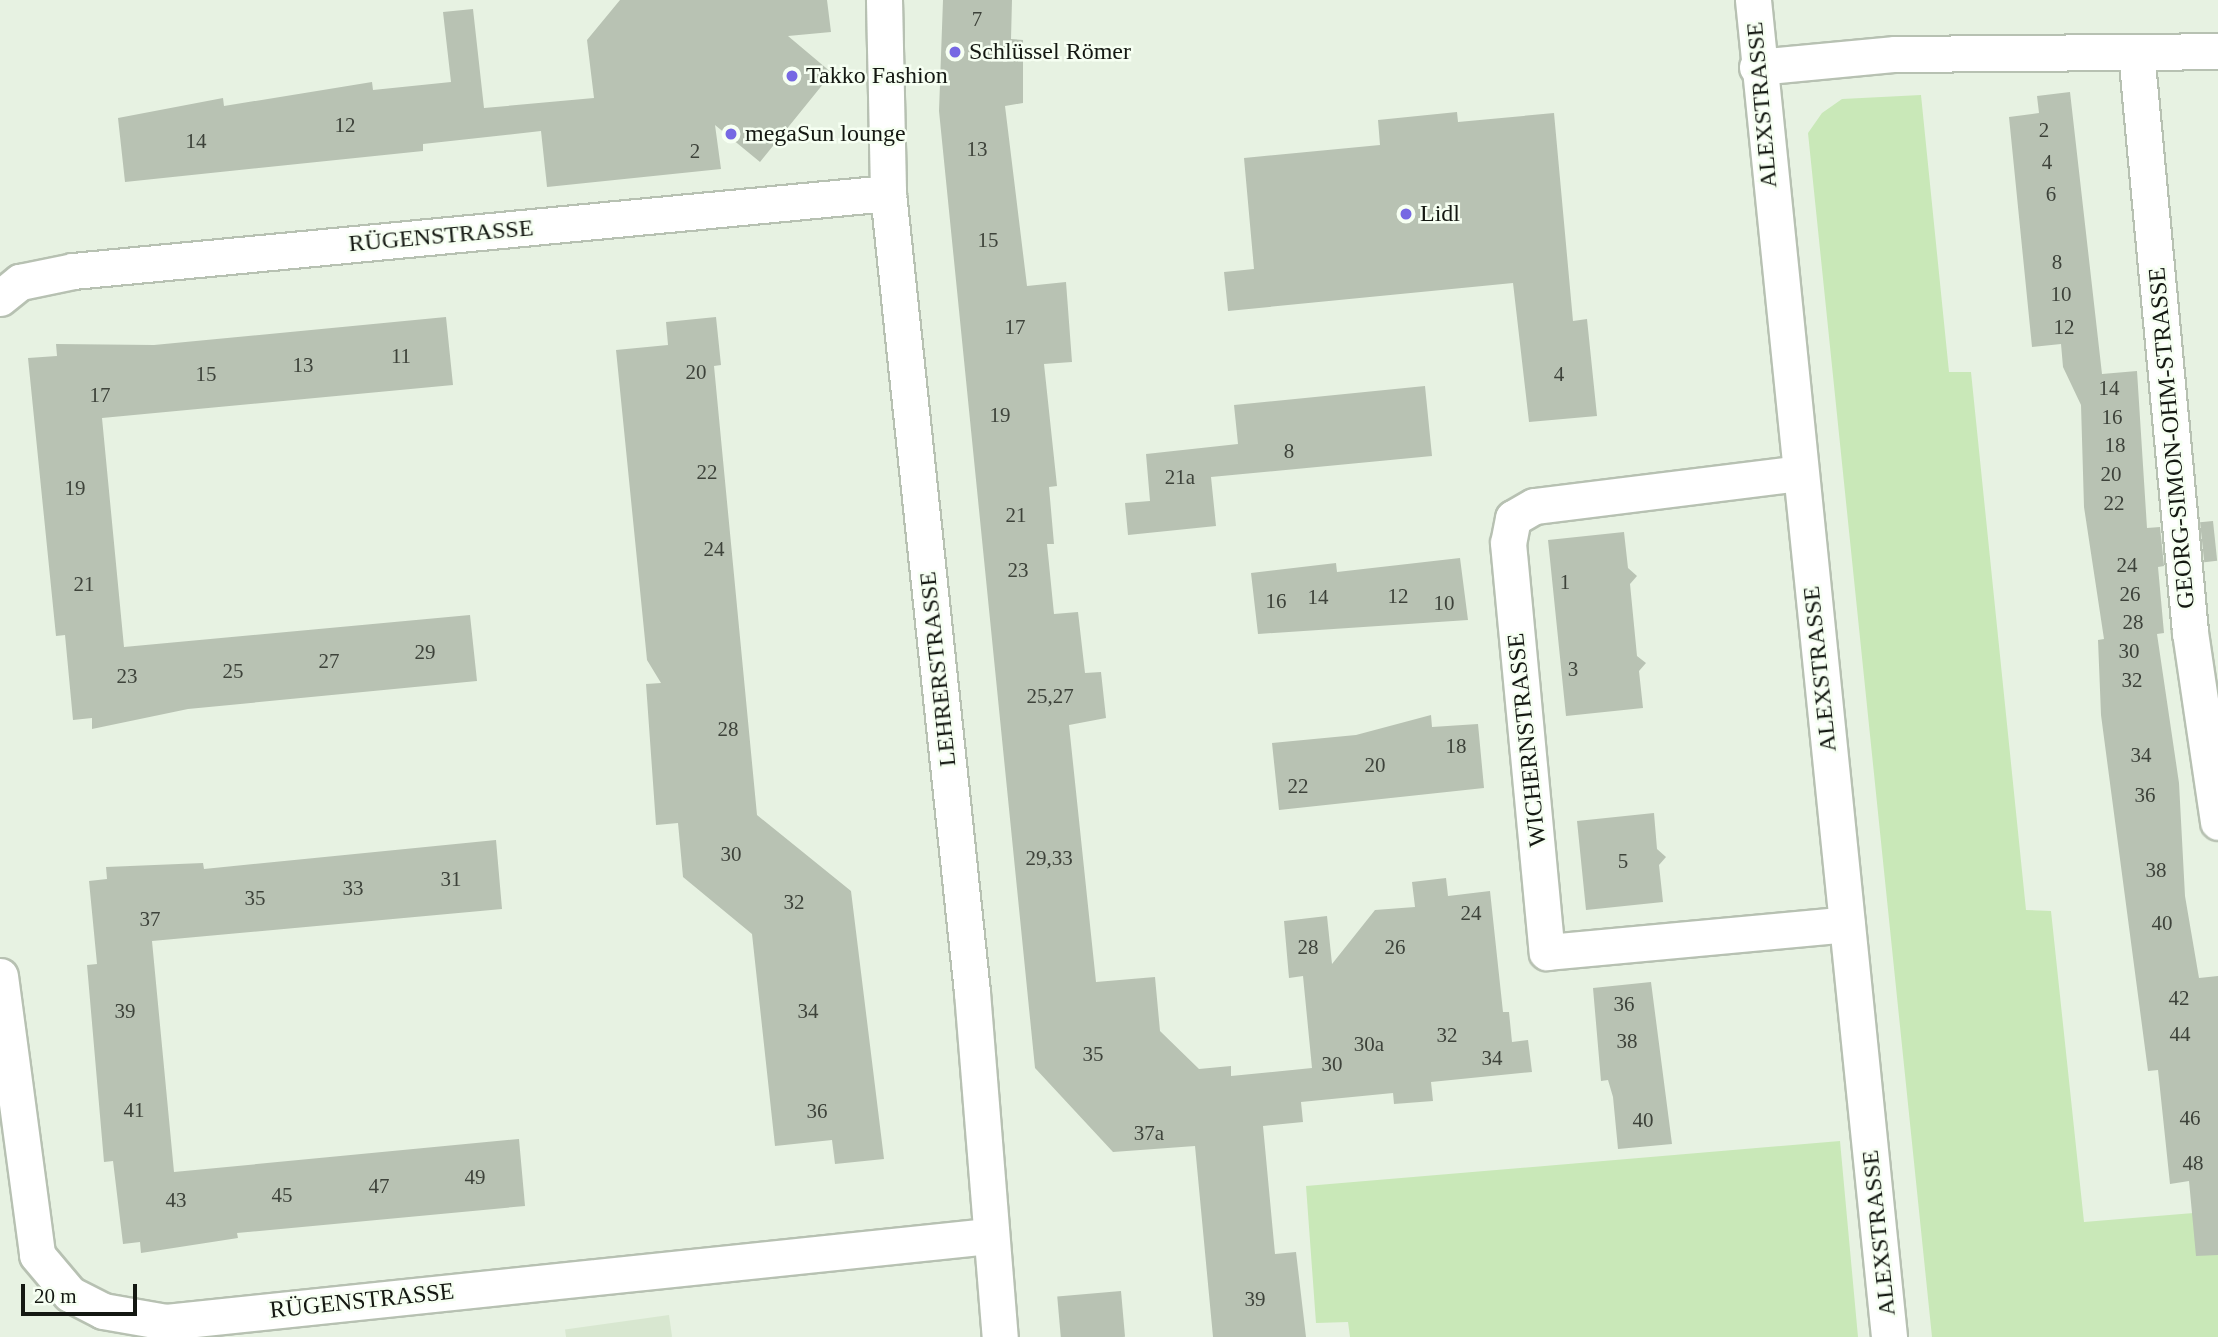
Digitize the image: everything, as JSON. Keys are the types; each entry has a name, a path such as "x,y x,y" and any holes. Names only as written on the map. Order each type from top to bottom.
{"street":[{"name":"LEHRERSTRASSE","path":"884,0 888,193 972,992 989,1237 1000,1337"},
{"name":"ALEXSTRASSE","path":"1753,0 1757,67 1889,1337"},
{"path":"1757,67 1895,54 2218,51"},
{"name":"GEORG-SIMON-OHM-STRASSE","path":"2136,52 2190,632 2218,822"},
{"name":"RÜGENSTRASSE","path":"0,298 20,282 74,271 888,193"},
{"name":"WICHERNSTRASSE","path":"1800,473 1534,506 1513,518 1508,543 1547,952 1847,924"},
{"name":"RÜGENSTRASSE","path":"0,976 37,1255 70,1294 103,1311 166,1322 989,1237"}],"shaded area":[{"path":"669,1315 672,1337 566,1337 565,1330"}],"green space":[{"path":"1921,95 1949,372 1971,372 2026,910 2051,911 2084,1222 2218,1211 2218,1337 1932,1337 1808,133 1822,113 1842,99"},
{"path":"1840,1141 1858,1337 1350,1337 1348,1322 1316,1323 1306,1186"}],"building":[{"path":"620,0 827,0 831,32 788,36 832,73 760,162 715,125 721,169 547,187 541,131 423,144 423,151 125,182 118,118 223,98 224,106 372,82 373,90 451,82 443,12 473,9 484,108 594,98 587,40"},
{"path":"943,0 1012,0 1011,39 1023,40 1023,103 1005,106 1027,286 1066,282 1072,362 1044,364 1057,486 1049,487 1054,544 1047,544 1054,614 1078,612 1085,673 1101,672 1106,718 1069,725 1096,982 1155,977 1160,1031 1199,1069 1231,1066 1231,1076 1312,1068 1303,976 1289,978 1284,921 1327,916 1332,964 1375,910 1415,907 1412,882 1446,878 1448,896 1490,891 1503,1012 1509,1012 1512,1042 1528,1040 1532,1072 1431,1082 1433,1101 1394,1104 1393,1093 1301,1102 1303,1122 1263,1126 1275,1254 1296,1252 1306,1337 1213,1337 1195,1146 1113,1152 1035,1068 939,111"},
{"path":"2070,92 2102,374 2137,371 2147,528 2160,527 2164,566 2158,567 2164,633 2157,634 2179,783 2185,896 2199,978 2218,976 2218,1255 2196,1256 2189,1181 2170,1184 2158,1070 2148,1071 2101,715 2098,640 2104,639 2084,507 2081,405 2063,367 2061,344 2032,347 2009,117 2039,113 2037,96"},
{"name":"Lidl","path":"1457,112 1458,122 1554,113 1573,321 1587,319 1597,416 1529,422 1513,283 1228,311 1224,272 1254,269 1244,158 1380,145 1378,120"},
{"path":"446,317 453,385 102,418 124,647 470,615 477,681 188,709 92,729 92,718 73,720 65,635 56,636 28,358 57,356 56,344 154,345"},
{"path":"716,317 721,365 714,366 757,815 851,891 884,1159 835,1164 832,1140 775,1146 752,934 683,877 678,823 656,825 646,684 661,683 647,660 616,350 668,345 666,322"},
{"path":"1425,386 1432,456 1211,477 1216,526 1128,535 1125,503 1150,501 1146,454 1238,444 1234,405"},
{"path":"2213,521 2217,561 2204,562 2200,522"},
{"path":"1624,532 1628,568 1637,576 1630,584 1637,656 1646,663 1639,671 1643,708 1566,716 1548,540"},
{"path":"1460,558 1468,620 1258,634 1251,573 1336,563 1337,572"},
{"path":"1431,715 1432,727 1478,724 1484,788 1279,810 1272,743 1356,735"},
{"path":"1654,813 1657,849 1666,857 1659,865 1663,902 1586,910 1577,821"},
{"path":"496,840 502,909 152,941 174,1172 519,1139 525,1206 237,1233 238,1238 141,1253 140,1242 123,1244 113,1161 104,1162 87,965 97,964 89,881 107,879 106,867 203,863 204,869"},
{"path":"1651,982 1672,1144 1618,1149 1613,1097 1608,1080 1601,1081 1593,988"},
{"path":"1121,1291 1125,1337 1061,1337 1057,1297"}],"place":[{"name":"Schlüssel Römer","path":"955,52"},
{"name":"Takko Fashion","path":"792,76"},
{"name":"megaSun lounge","path":"731,134"},
{"name":"Lidl","path":"1406,214"}]}
